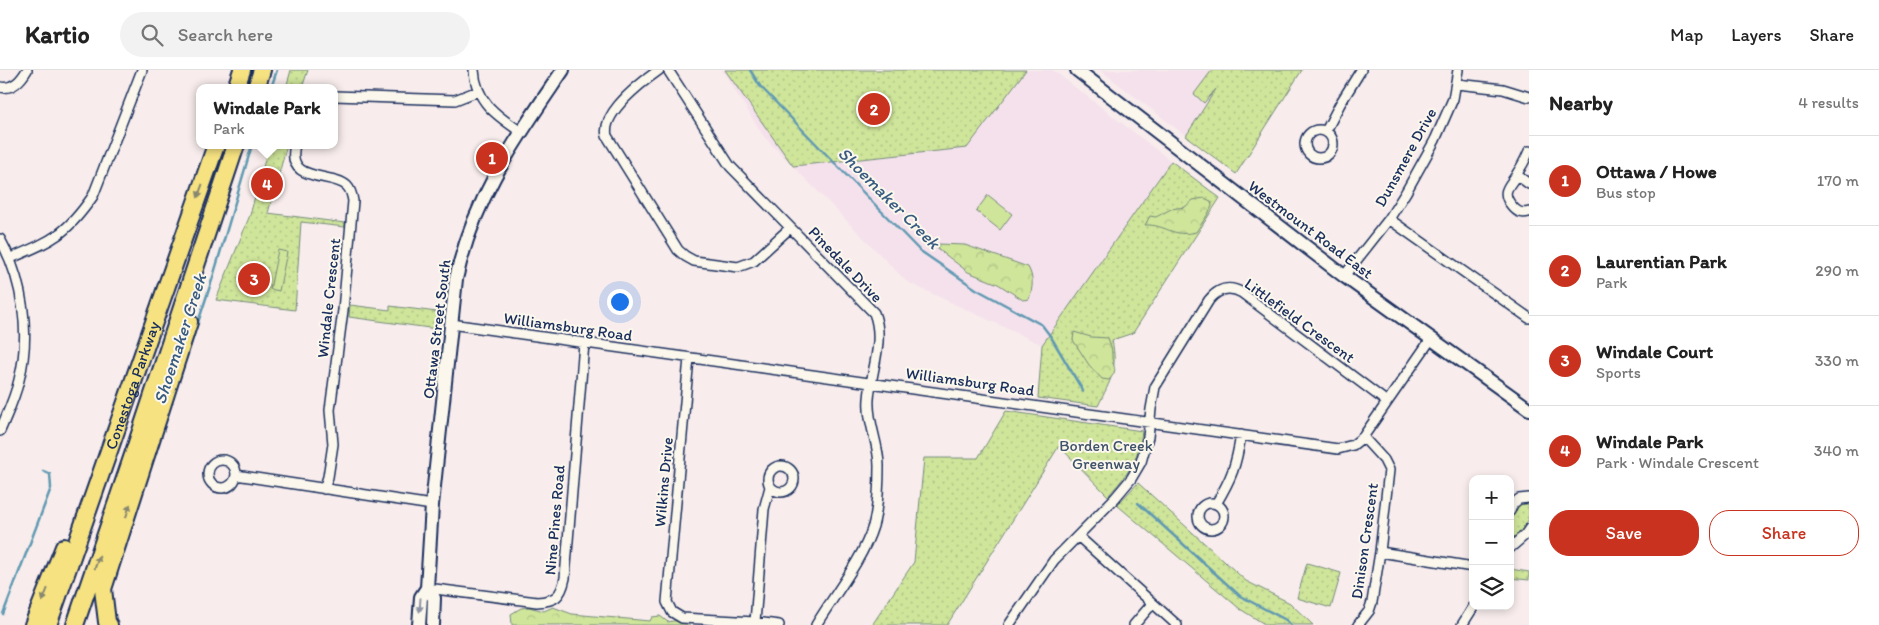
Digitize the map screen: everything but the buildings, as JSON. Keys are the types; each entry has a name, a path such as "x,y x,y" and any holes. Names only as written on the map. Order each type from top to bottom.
{"highway":[{"path":"237,84 242,70"},
{"path":"257,84 262,70"},
{"name":"Conestoga Parkway","path":"48,625 215,149"},
{"path":"109,625 103,589 227,203 234,149"},
{"name":"Conestoga Parkway","path":"75,625 234,149"},
{"path":"32,625 92,475 107,455"},
{"path":"82,625 86,595"}],"main road":[{"name":"Ottawa Street South","path":"433,625 434,598 428,588 432,505 456,279 466,236 486,191 521,132 563,70"},
{"name":"Westmount Road East","path":"1077,70 1344,276 1529,409"},
{"name":"Ottawa Street South","path":"419,625 421,596 428,588"}],"street":[{"path":"0,87 6,88 16,84 27,70"},
{"path":"11,258 53,239 71,225 82,212 93,196 142,70"},
{"path":"474,70 478,91 485,103 521,132"},
{"path":"659,70 622,101 607,122 605,129 607,136 678,250 694,261 738,267 754,261 790,228"},
{"name":"Pinedale Drive","path":"668,70 730,166 874,313 879,324 868,412 878,450 879,467 873,525 866,544 816,625"},
{"path":"1326,131 1361,70"},
{"name":"Dunsmere Drive","path":"1344,276 1389,218 1435,140 1453,99 1458,70"},
{"path":"1457,84 1503,89 1529,97"},
{"path":"338,96 455,100 478,91"},
{"name":"Windale Crescent","path":"295,149 294,158 303,171 314,177 341,182 350,189 353,201 343,310 330,410 333,444 328,477 324,489"},
{"path":"1529,151 1517,175 1509,184 1506,194 1508,201 1516,211 1523,214 1529,212"},
{"path":"1517,175 1529,184"},
{"path":"1389,218 1529,318"},
{"path":"0,239 11,258 17,276 23,309 24,334 19,380 0,431"},
{"name":"Littlefield Crescent","path":"1150,423 1155,387 1209,300 1214,294 1227,288 1236,289 1242,293 1387,402"},
{"name":"Williamsburg Road","path":"451,324 1338,449 1353,445 1363,436 1431,339"},
{"name":"Nine Pines Road","path":"428,588 537,602 554,599 560,594 565,578 584,343"},
{"name":"Wilkins Drive","path":"689,358 667,602 669,608 682,618 756,622"},
{"path":"1009,625 1054,560 1131,479 1141,462 1150,423"},
{"path":"1216,504 1236,466 1241,435"},
{"name":"Dinison Crescent","path":"1358,625 1369,612 1372,602 1380,552 1389,470 1384,460 1363,436"},
{"path":"236,475 432,505"},
{"path":"770,487 764,509 756,622 779,625"},
{"path":"1514,503 1519,499 1529,498"},
{"path":"1514,545 1529,529"},
{"path":"1078,536 1176,625"},
{"path":"1380,552 1469,565"},
{"path":"1134,625 1152,604"},
{"path":"1462,625 1471,610"}],"shaded area":[{"path":"722,70 1053,70 1171,161 1042,345 907,282 764,137"},
{"path":"1100,70 1228,70 1186,136"}],"green space":[{"path":"291,70 308,70 303,84 287,84"},
{"path":"725,70 1026,70 967,148 793,166"},
{"path":"1212,70 1302,70 1236,174 1186,136 1216,89 1204,103 1194,94"},
{"path":"268,149 286,149 268,213 345,223 345,227 301,222 295,310 216,300 250,215"},
{"path":"1171,161 1220,198 1133,333 1112,340 1114,367 1107,389 1098,406 1038,398 1042,345"},
{"path":"988,195 1012,214 1000,230 976,211"},
{"path":"1204,198 1211,201 1212,206 1196,232 1181,233 1152,225 1145,225 1150,216 1156,217 1171,209 1185,207 1193,200"},
{"path":"939,244 965,245 1028,267 1032,283 1029,299 1023,300 998,284 968,272 938,249"},
{"path":"278,250 287,252 279,291 270,289"},
{"path":"350,305 390,310 390,306 437,312 437,329 349,317"},
{"path":"1074,332 1091,337 1108,338 1115,369 1109,380 1102,379 1089,365 1073,340"},
{"path":"1006,411 1142,431 1135,460 1108,496 1059,446 947,625 872,625 914,562 924,458 978,458"},
{"name":"Borden Creek Greenway","path":"1138,483 1246,581 1290,603 1313,625 1266,625 1240,609 1117,505"},
{"path":"1518,502 1529,504 1529,519 1516,538 1514,538 1514,510"},
{"path":"1307,563 1341,573 1331,608 1297,598"},
{"path":"1514,570 1529,572 1529,580 1514,578"},
{"path":"529,607 544,611 553,607 572,614 650,621 652,617 660,616 668,622 679,621 689,625 512,625 511,614 521,608"}],"waterway":[{"name":"Shoemaker Creek","path":"272,84 277,70"},
{"name":"Shoemaker Creek","path":"750,70 760,86 919,250 976,289 1042,325 1083,391"},
{"name":"Shoemaker Creek","path":"179,380 213,277 251,149"},
{"path":"3,614 51,488 50,474 43,471"},
{"name":"Shoemaker Creek","path":"1138,503 1240,596 1286,620 1291,625"}],"place":[{"name":"Laurentian Park","path":"874,109"},
{"name":"Ottawa / Howe","path":"492,158"},
{"name":"Windale Park","path":"267,184"},
{"name":"Windale Court","path":"254,279"}]}
